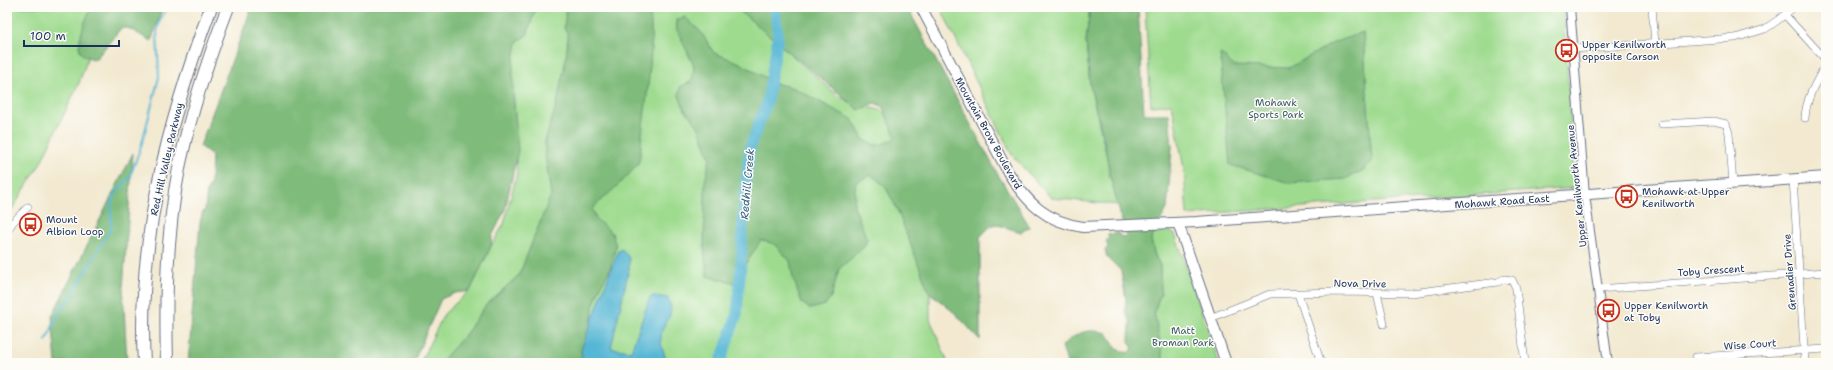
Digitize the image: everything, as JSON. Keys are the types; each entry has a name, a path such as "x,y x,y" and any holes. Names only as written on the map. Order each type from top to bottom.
{"highway":[{"name":"Red Hill Valley Parkway","path":"144,363 143,302 148,238 155,193 174,115 211,7"},
{"name":"Red Hill Valley Parkway","path":"167,363 166,300 168,249 174,199 192,115 201,84 228,7"}],"main road":[{"name":"Mountain Brow Boulevard","path":"921,7 1008,172 1027,199 1048,216 1059,222 1083,227 1178,223"},
{"name":"Mohawk Road East","path":"1178,223 1826,177"},
{"path":"1178,223 1226,363"}],"street":[{"name":"Upper Kenilworth Avenue","path":"1570,7 1585,195 1608,363"},
{"path":"1652,7 1655,44"},
{"path":"1573,49 1735,38 1765,28 1785,15 1794,7"},
{"path":"1785,15 1826,60"},
{"path":"1805,118 1805,106 1826,64"},
{"path":"1662,124 1714,121 1726,124 1729,133 1733,184"},
{"name":"Grenadier Drive","path":"1793,180 1805,363"},
{"path":"7,231 13,222 28,207"},
{"name":"Toby Crescent","path":"1598,289 1826,272"},
{"name":"Nova Drive","path":"1210,318 1270,294 1336,292 1411,293 1498,282 1504,279 1512,280 1516,288 1525,363"},
{"path":"1376,293 1384,324"},
{"path":"1298,294 1321,363"},
{"name":"Wise Court","path":"1696,358 1826,348"}],"green space":[{"path":"7,7 100,7 94,40 79,83 39,166 7,217"},
{"path":"91,7 163,7 151,41 128,28 121,28 95,60 83,55 79,46 84,24"},
{"path":"252,7 536,7 527,35 517,42 513,65 513,91 518,150 505,210 492,236 491,246 470,291 455,293 441,299 413,363 188,363 200,223 205,209 207,191 211,183 212,155 200,146"},
{"path":"524,7 744,7 778,43 838,96 854,104 880,110 894,121 905,151 880,177 890,194 909,235 930,294 930,319 948,363 420,363 444,314 471,289 491,246 504,224 517,173 511,92 512,29"},
{"path":"563,7 647,7 650,16 651,30 650,68 639,161 637,166 592,209 597,220 612,233 616,246 610,269 600,288 593,307 590,335 586,349 577,363 440,363 465,335 486,305 519,275 551,195 545,155 545,141 557,103 566,58 568,34 564,28 566,10"},
{"path":"735,7 907,7 997,173 1030,227 1021,232 995,224 980,237 980,340 956,314 929,292 897,209 885,186 871,175 856,182 854,206 867,239 865,246 839,269 831,297 825,305 810,309 802,303 793,278 790,261 774,244 761,240 744,267 740,284 707,276 704,246 705,182 710,158 698,126 685,110 679,96 680,87 692,81 694,66 677,30 676,20 685,17 701,32 714,53 738,62 775,83 794,88 852,119 863,139 874,145 882,144 896,138 882,106 874,103 859,110"},
{"path":"940,7 1090,7 1086,42 1090,85 1118,205 1051,198 1012,155"},
{"path":"1090,7 1138,7 1144,114 1169,114 1172,147 1167,209 1151,240 1155,256 1160,265 1161,292 1154,312 1164,363 1067,363 1062,346 1078,334 1093,331 1107,333 1117,349 1128,353 1133,349 1129,341 1130,322 1125,311 1126,299 1121,271 1107,257 1105,250 1108,247 1106,241 1109,238 1107,235 1118,233 1121,237 1126,236 1110,176 1104,140 1090,85 1086,42"},
{"name":"Mohawk Sports Park","path":"1145,7 1563,7 1575,188 1187,215 1184,169 1172,104 1151,106"},
{"path":"1363,32 1372,162 1364,170 1345,179 1290,183 1230,165 1220,53 1234,66 1289,68 1333,43"},
{"path":"133,153 123,288 127,363 56,363 52,316"},
{"name":"Matt Broman Park","path":"1165,229 1175,234 1219,363 1164,363 1154,312 1161,292 1160,265 1155,256 1151,240 1155,230"}],"water":[{"path":"622,249 629,258 629,269 611,348 631,351 650,297 655,296 668,298 671,311 662,331 661,343 668,363 627,363 609,358 608,363 583,363 581,350 618,251"}],"waterway":[{"path":"7,13 10,7"},
{"path":"46,341 60,310 71,297 111,228 111,204 116,193 130,177 142,143 159,77 157,32 160,20 168,7"},
{"name":"Redhill Creek","path":"720,363 737,315 744,196 750,147 767,102 778,37 775,7"}],"place":[{"name":"Upper Kenilworth opposite Carson","path":"1566,50"},
{"name":"Mohawk at Upper Kenilworth","path":"1626,197"},
{"name":"Mount Albion Loop","path":"31,225"},
{"name":"Upper Kenilworth at Toby","path":"1608,311"}]}
